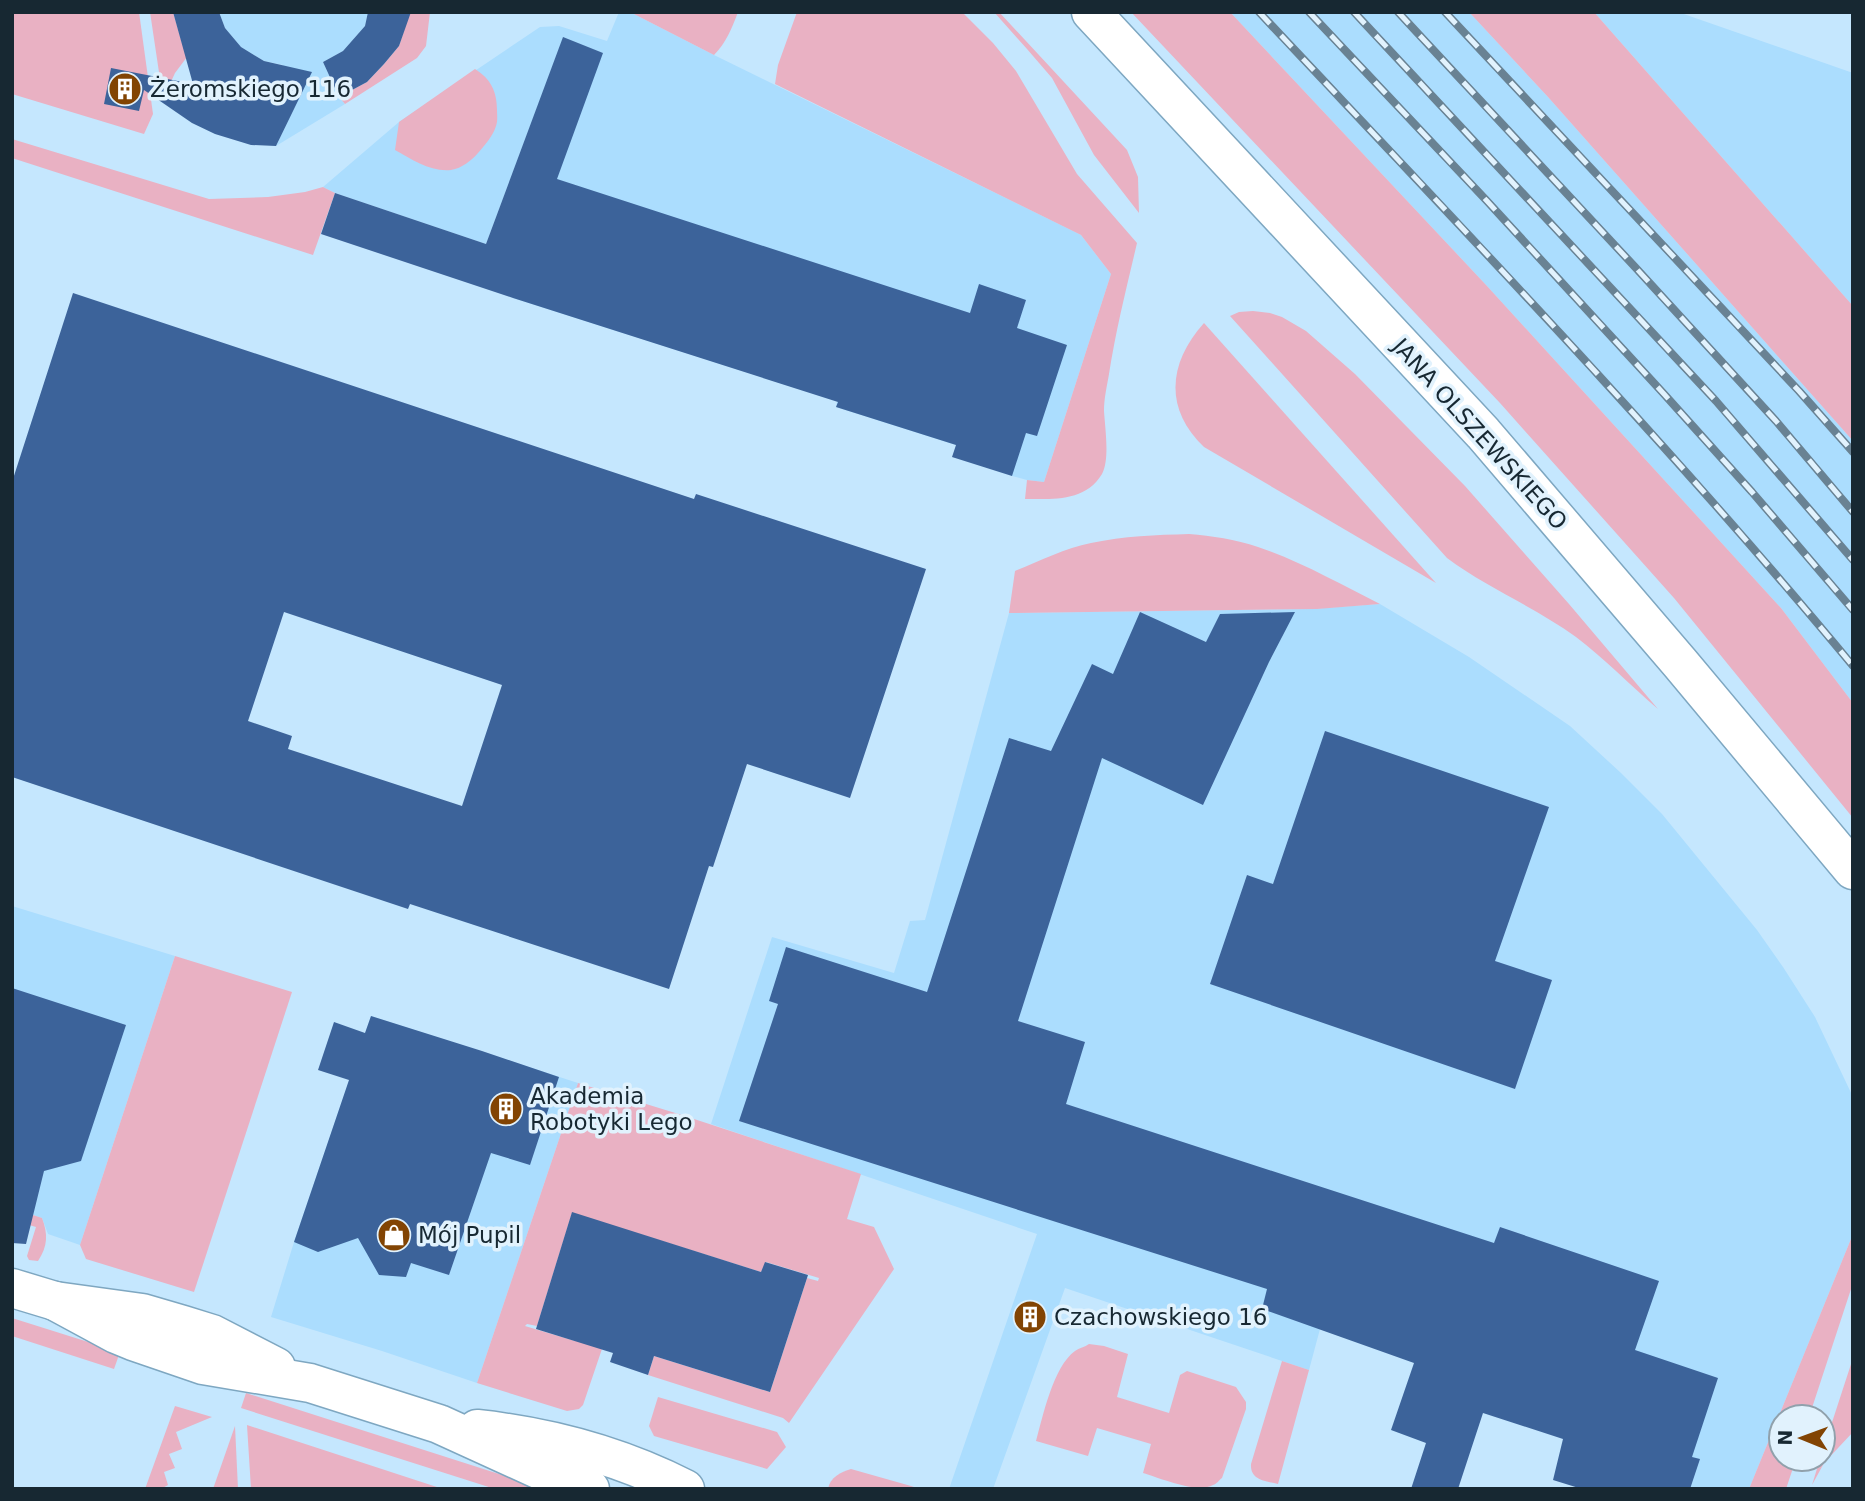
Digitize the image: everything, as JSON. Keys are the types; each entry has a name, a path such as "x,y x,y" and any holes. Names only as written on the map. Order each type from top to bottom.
{"main road":[{"name":"JANA OLSZEWSKIEGO","path":"1091,12 1483,433 1853,870"},
{"path":"12,1288 55,1301 142,1313 212,1334 310,1383 439,1424 553,1476 590,1489"},
{"path":"439,1424 524,1435 562,1443 624,1461 685,1489"}],"shaded area":[{"path":"12,12 139,12 153,114 144,134 12,94"},
{"path":"150,12 173,12 182,43 190,53 175,73 163,99"},
{"path":"219,12 368,12 365,26 343,51 323,62 345,104 276,146 296,104 282,107 283,65 264,61 241,47 225,28"},
{"path":"410,12 430,12 426,46 417,58 345,104 339,97 367,82 399,46"},
{"path":"619,12 630,12 1081,235 1111,274 1044,482 1012,476 956,445 836,407 837,401 513,298 602,53 563,38 486,244 323,187 399,122 540,27 559,26 607,41"},
{"path":"630,12 738,12 725,40 714,55"},
{"path":"797,12 962,12 1016,71 1077,174 1137,243 1118,324 1105,397 1104,468 1087,490 1068,497 1025,499 1027,480 1044,482 1111,274 1081,235 775,84 778,65"},
{"path":"994,12 999,12 1127,150 1138,177 1139,213 1094,155 1052,78"},
{"path":"1131,12 1230,12 1487,286 1781,608 1853,703 1853,818 1674,598 1500,403"},
{"path":"1230,12 1469,12 1548,97 1853,441 1853,703 1781,608 1487,286"},
{"path":"1469,12 1594,12 1853,306 1853,441 1548,97"},
{"path":"1594,12 1678,12 1853,73 1853,306"},
{"path":"475,69 492,86 496,97 497,124 486,144 475,156 459,168 443,170 422,164 395,150 399,122"},
{"path":"12,139 209,199 268,197 323,187 335,193 313,255 12,158"},
{"path":"1253,311 1282,317 1306,331 1355,374 1465,486 1658,709 1576,637 1447,558 1230,316"},
{"path":"1204,323 1436,583 1204,447 1182,417 1176,386 1183,354"},
{"path":"1189,534 1232,540 1274,553 1380,604 1317,609 1009,613 1015,571 1081,545 1128,537"},
{"path":"1380,604 1469,657 1570,726 1662,814 1757,930 1815,1017 1853,1097 1853,1234 1784,1403 1767,1403 1767,1445 1749,1489 1602,1489 1619,1434 1320,1329 1309,1370 1065,1288 993,1489 949,1489 1037,1234 711,1124 772,937 894,973 910,921 925,920 1009,613 1311,609"},
{"path":"12,906 175,956 80,1245 48,1234 42,1218 12,1208"},
{"path":"175,956 292,992 194,1292 86,1259 80,1245"},
{"path":"371,1016 578,1083 477,1383 271,1317"},
{"path":"578,1083 861,1174 847,1219 874,1227 894,1269 789,1423 783,1418 648,1375 654,1356 770,1392 807,1278 818,1281 819,1278 766,1262 761,1272 572,1213 537,1326 525,1326 575,1341 605,1340 583,1405 579,1409 567,1411 477,1383"},
{"path":"12,1208 42,1218 46,1240 38,1261 29,1260 27,1256 36,1227 12,1220"},
{"path":"1853,1234 1853,1283 1814,1403 1784,1403"},
{"path":"12,1318 120,1352 114,1369 12,1336"},
{"path":"1089,1344 1128,1354 1117,1397 1169,1413 1180,1375 1187,1371 1236,1387 1246,1402 1246,1409 1222,1478 1214,1484 1198,1488 1143,1473 1151,1444 1097,1428 1088,1456 1036,1441 1050,1393 1061,1368 1075,1351"},
{"path":"1853,1358 1853,1432 1837,1449 1837,1407"},
{"path":"1282,1361 1309,1370 1278,1484 1256,1477 1251,1464"},
{"path":"246,1393 546,1489 495,1489 241,1408"},
{"path":"658,1397 777,1432 786,1447 767,1469 654,1436 649,1426"},
{"path":"175,1406 212,1417 176,1432 182,1449 169,1454 175,1468 164,1472 168,1485 161,1489 145,1489"},
{"path":"247,1425 443,1489 251,1489"},
{"path":"235,1426 238,1489 213,1489"},
{"path":"1767,1445 1767,1473 1791,1473 1786,1489 1749,1489"},
{"path":"851,1469 920,1489 828,1489 834,1478"}],"building":[{"path":"173,12 219,12 225,28 241,47 264,61 312,72 276,146 251,145 215,134 192,123 144,90 139,111 104,104 111,68 193,84"},
{"path":"368,12 411,12 399,46 384,64 367,82 339,97 323,62 343,51 365,26"},
{"path":"563,37 603,53 557,179 970,313 979,284 1026,300 1017,328 1067,345 1037,436 1026,433 1012,476 952,457 956,445 836,407 838,402 321,234 335,193 486,244"},
{"path":"73,293 694,499 696,494 926,569 850,798 747,764 713,867 709,866 669,989 410,904 408,909 12,777 12,482","holes":["284,612 502,685 462,806 288,749 292,736 248,721"]},
{"path":"1140,612 1206,642 1220,614 1295,612 1203,805 1102,758 1018,1021 1085,1042 1066,1104 1494,1243 1500,1227 1659,1281 1635,1350 1718,1378 1692,1457 1700,1459 1690,1489 1582,1489 1553,1480 1563,1439 1483,1413 1458,1489 1411,1489 1426,1443 1391,1430 1414,1363 1262,1309 1267,1289 739,1121 778,1004 769,1001 786,947 927,992 1009,738 1051,751 1092,664 1113,674"},
{"path":"1325,731 1549,807 1495,961 1552,980 1515,1089 1210,984 1247,875 1273,884"},
{"path":"12,988 126,1025 81,1161 44,1171 26,1244 12,1243"},
{"path":"371,1016 559,1077 530,1165 491,1153 449,1275 411,1263 406,1277 379,1275 358,1238 318,1252 294,1242 349,1080 318,1070 334,1022 365,1033"},
{"path":"572,1212 761,1272 765,1262 808,1275 770,1392 654,1356 648,1375 610,1362 613,1353 536,1329"}],"railway":[{"path":"1259,12 1636,416 1853,666"},
{"path":"1309,12 1664,394 1853,610"},
{"path":"1354,12 1716,401 1853,560"},
{"path":"1398,12 1776,421 1853,512"},
{"path":"1445,12 1853,452"}],"place":[{"name":"Żeromskiego 116","path":"125,89"},
{"name":"Akademia Robotyki Lego","path":"506,1109"},
{"name":"Mój Pupil","path":"394,1235"},
{"name":"Czachowskiego 16","path":"1030,1317"}]}
